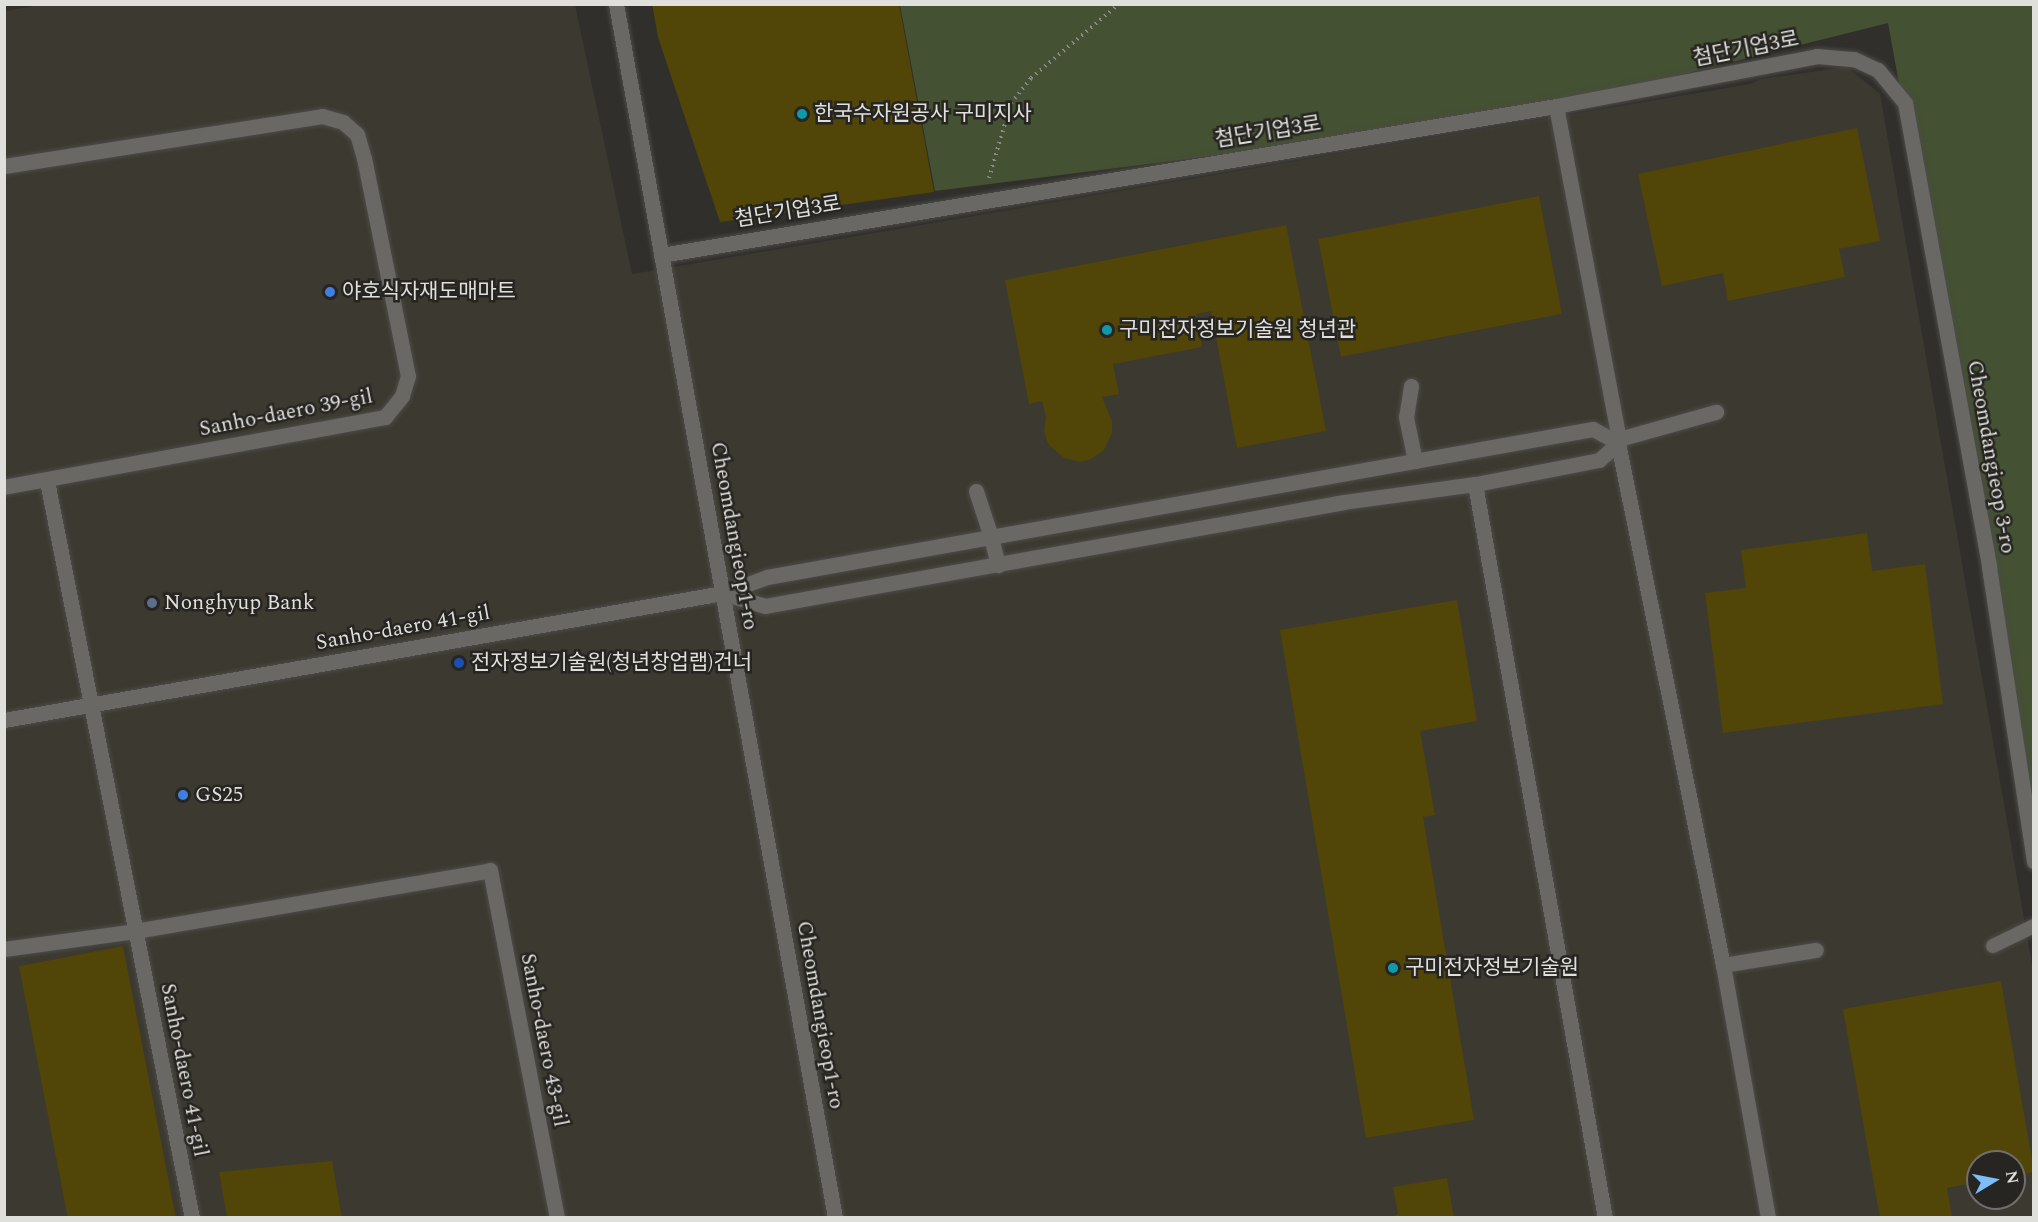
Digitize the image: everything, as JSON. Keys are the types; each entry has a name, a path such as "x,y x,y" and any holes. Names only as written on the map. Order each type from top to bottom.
{"street":[{"name":"Cheomdangieop1-ro","path":"616,4 835,1218"},
{"name":"Cheomdangieop 3-ro","path":"1556,106 1817,57 1854,59 1878,70 1905,103 1989,567 2034,862"},
{"name":"첨단기업3로","path":"662,255 1556,106"},
{"path":"1556,106 1618,441 1723,965 1768,1218"},
{"name":"Sanho-daero 39-gil","path":"4,166 322,116 342,122 357,134 364,158 408,376 402,396 385,417 47,481 4,487"},
{"path":"1411,386 1406,417 1415,461"},
{"path":"723,593 765,606 1344,502 1475,484 1599,460 1618,441 1716,412"},
{"name":"Sanho-daero 41-gil","path":"4,720 723,593 767,577 1593,429 1618,441"},
{"path":"47,481 91,705"},
{"path":"1475,484 1605,1218"},
{"path":"976,491 992,537 998,565"},
{"name":"Sanho-daero 41-gil","path":"91,705 192,1218"},
{"name":"Sanho-daero 43-gil","path":"135,931 490,870 557,1218"},
{"path":"4,949 135,931"},
{"path":"1723,965 1816,950"}],"lane":[{"path":"1993,946 2034,926"}],"path":[{"path":"981,201 1011,103 1031,78 1119,4"}],"shaded area":[{"path":"46,4 575,5 632,274 1750,84 1761,79 1847,67 1880,94 2033,970 2033,1217 5,1218 5,11"}],"green space":[{"path":"900,5 2033,5 2033,821 1888,23 1556,106 1290,146 935,191"}],"building":[{"name":"한국수자원공사 구미지사","path":"652,4 899,4 934,192 720,222 658,37"},
{"path":"1857,128 1880,241 1839,249 1845,277 1728,301 1723,273 1662,286 1638,174"},
{"path":"1539,196 1562,314 1341,357 1318,239"},
{"name":"구미전자정보기술원 청년관","path":"1286,225 1326,431 1237,448 1211,311 1196,314 1202,347 1113,364 1119,394 1102,397 1112,421 1112,433 1104,450 1091,459 1081,462 1064,458 1048,444 1044,431 1046,417 1042,401 1029,404 1005,280"},
{"path":"1867,533 1872,571 1925,564 1943,704 1723,733 1705,593 1746,588 1741,550"},
{"name":"구미전자정보기술원","path":"1457,600 1477,721 1420,731 1435,815 1423,817 1474,1120 1366,1138 1280,630"},
{"path":"123,946 176,1218 68,1218 19,966"},
{"path":"2001,981 2034,1172 2026,1174 2026,1150 1966,1150 1966,1184 1947,1188 1952,1218 1880,1218 1843,1009"},
{"path":"332,1161 342,1218 227,1218 219,1172"},
{"path":"1447,1178 1454,1218 1388,1218 1398,1214 1393,1187"}],"place":[{"name":"한국수자원공사 구미지사","path":"802,114"},
{"name":"야호식자재도매마트","path":"330,292"},
{"name":"구미전자정보기술원 청년관","path":"1107,330"},
{"name":"Nonghyup Bank","path":"152,603"},
{"name":"전자정보기술원(청년창업랩)건너","path":"459,663"},
{"name":"GS25","path":"183,795"},
{"name":"구미전자정보기술원","path":"1393,968"}]}
